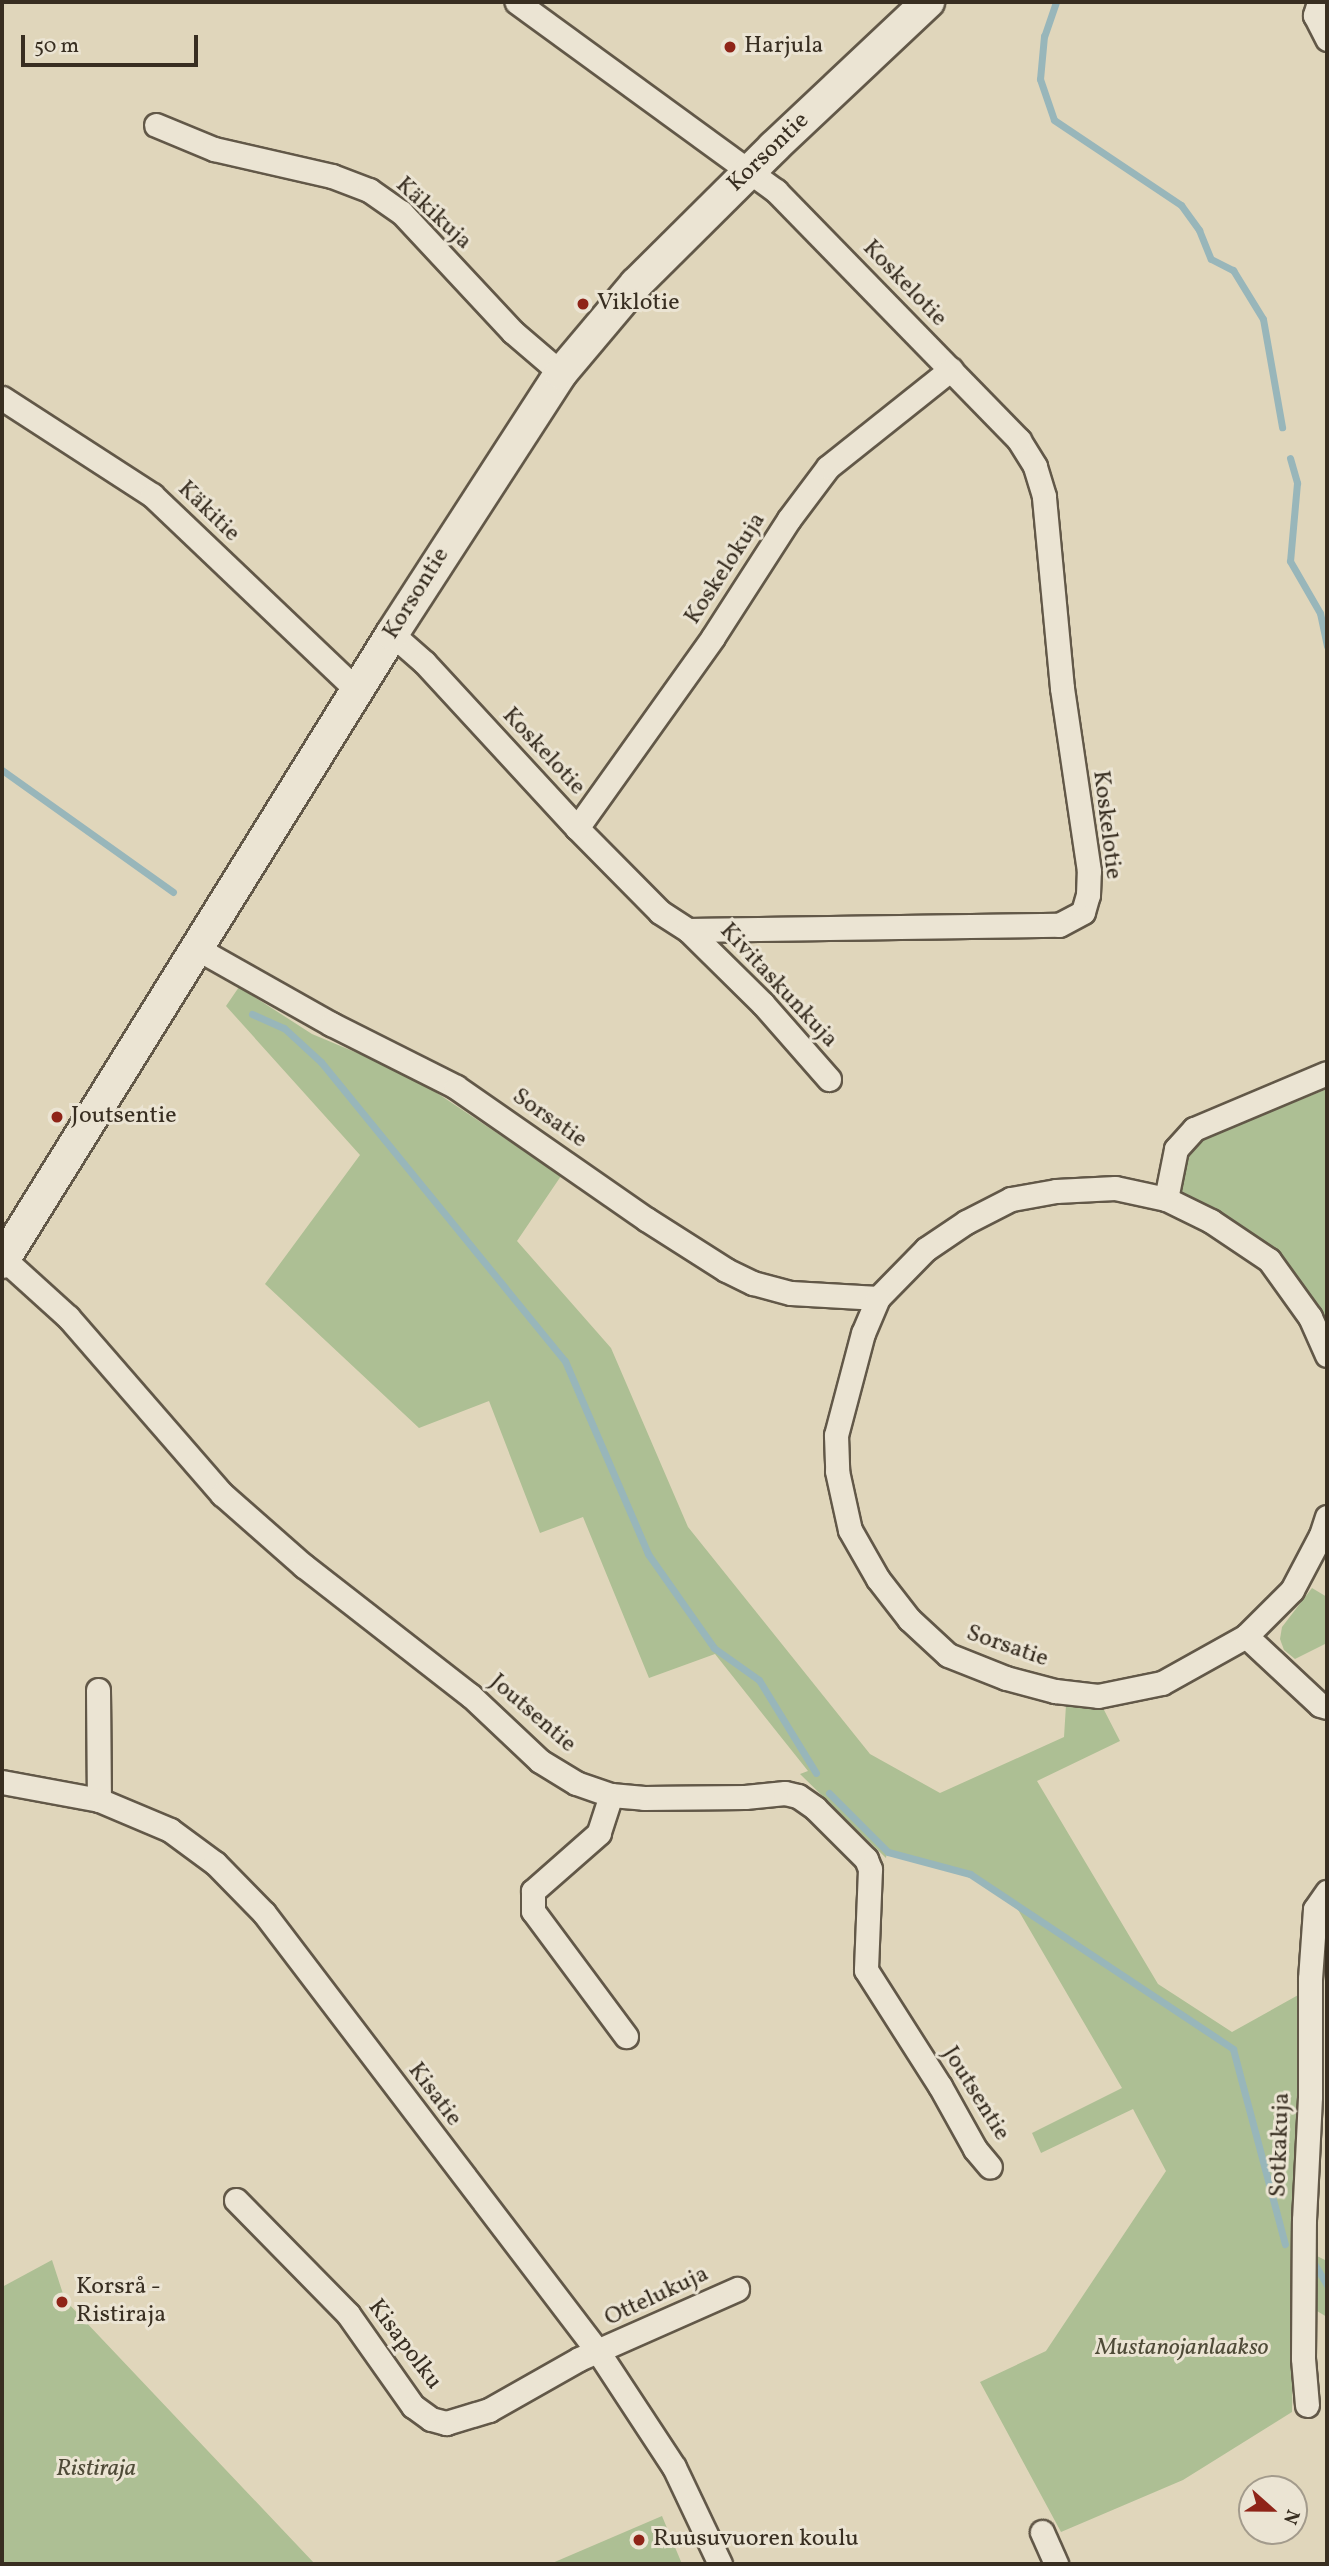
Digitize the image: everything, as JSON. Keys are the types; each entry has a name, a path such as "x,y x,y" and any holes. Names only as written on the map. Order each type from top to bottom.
{"main road":[{"name":"Korsontie","path":"3,1260 392,634 561,373 636,284 749,171 928,2"}],"street":[{"path":"517,2 749,171"},
{"path":"1319,2 1315,15 1327,38"},
{"name":"Käkikuja","path":"156,125 214,149 332,176 369,190 401,212 513,332 561,373"},
{"name":"Koskelotie","path":"392,634 424,662 577,828 660,912 688,930 1059,925 1083,912 1088,895 1089,871 1062,688 1044,496 1035,466 1019,440 951,369 776,191 749,171"},
{"name":"Koskelokuja","path":"577,828 713,637 789,519 828,467 951,369"},
{"name":"Käkitie","path":"2,398 152,495 357,690"},
{"name":"Kivitaskunkuja","path":"688,930 763,1004 829,1079"},
{"name":"Sorsatie","path":"198,949 331,1024 456,1087 646,1219 726,1270 754,1283 791,1293 878,1298"},
{"path":"1166,1199 1176,1150 1194,1129 1327,1073"},
{"name":"Sorsatie","path":"1327,1355 1310,1317 1269,1260 1211,1221 1166,1199 1115,1188 1056,1191 1011,1199 966,1222 926,1249 878,1298 863,1333 836,1435 837,1471 850,1530 878,1579 909,1619 948,1655 1006,1678 1055,1691 1098,1696 1162,1683 1246,1636 1292,1590 1321,1535 1327,1517"},
{"name":"Joutsentie","path":"3,1260 68,1317 222,1494 258,1527 470,1695 540,1761 576,1783 611,1795 644,1798 745,1797 785,1793 798,1796 815,1808 866,1859 870,1869 866,1970 940,2086 975,2149 990,2167"},
{"path":"1246,1636 1320,1705 1327,1707"},
{"path":"98,1690 99,1800"},
{"name":"Kisatie","path":"2,1782 99,1800 170,1830 215,1863 264,1913 599,2353 674,2467 720,2564"},
{"path":"611,1795 598,1833 533,1891 533,1911 626,2036"},
{"name":"Sotkakuja","path":"1307,2405 1303,2358 1304,2220 1310,2096 1310,1979 1315,1909 1327,1892"},
{"name":"Kisapolku","path":"236,2200 348,2314 413,2406 431,2419 446,2423 489,2410 579,2359 599,2353"},
{"name":"Ottelukuja","path":"599,2353 737,2289"},
{"path":"1042,2532 1056,2564"}],"green space":[{"name":"Mustanojanlaakso","path":"239,987 312,1034 393,1068 431,1089 561,1176 517,1241 611,1348 688,1527 870,1754 940,1793 1064,1737 1066,1705 1103,1708 1120,1741 1037,1781 1158,1984 1232,2032 1300,1994 1292,2412 1183,2480 1061,2532 980,2382 1046,2351 1166,2171 1133,2109 1041,2153 1032,2133 1122,2088 1013,1901 969,1873 887,1851 886,1858 800,1774 808,1771 715,1654 649,1678 583,1517 540,1533 489,1401 419,1428 265,1284 360,1155 226,1006"},
{"path":"1327,1089 1327,1326 1312,1299 1287,1267 1175,1194 1185,1162 1199,1141"},
{"path":"1312,1588 1327,1597 1327,1643 1295,1659 1284,1650 1280,1639 1282,1627"},
{"path":"1317,2256 1327,2261 1327,2317 1317,2311"},
{"name":"Ristiraja","path":"52,2260 65,2300 315,2564 2,2564 2,2287"},
{"name":"Ruusuvuoren koulu","path":"662,2516 682,2564 550,2564"}],"waterway":[{"path":"1056,2 1044,36 1040,79 1054,120 1181,205 1199,230 1211,259 1233,270 1263,319 1282,427"},
{"path":"1290,458 1297,483 1290,561 1320,613 1327,646"},
{"path":"2,770 173,892"},
{"path":"252,1014 284,1028 321,1062 565,1361 648,1554 714,1648 759,1680 816,1773"},
{"path":"829,1793 888,1852 970,1874 1233,2049 1285,2244"},
{"path":"1312,2260 1327,2285"}],"place":[{"name":"Harjula","path":"730,47"},
{"name":"Viklotie","path":"583,304"},
{"name":"Joutsentie","path":"57,1117"},
{"name":"Korsrå - Ristiraja","path":"62,2302"},
{"name":"Ruusuvuoren koulu","path":"639,2540"}]}
